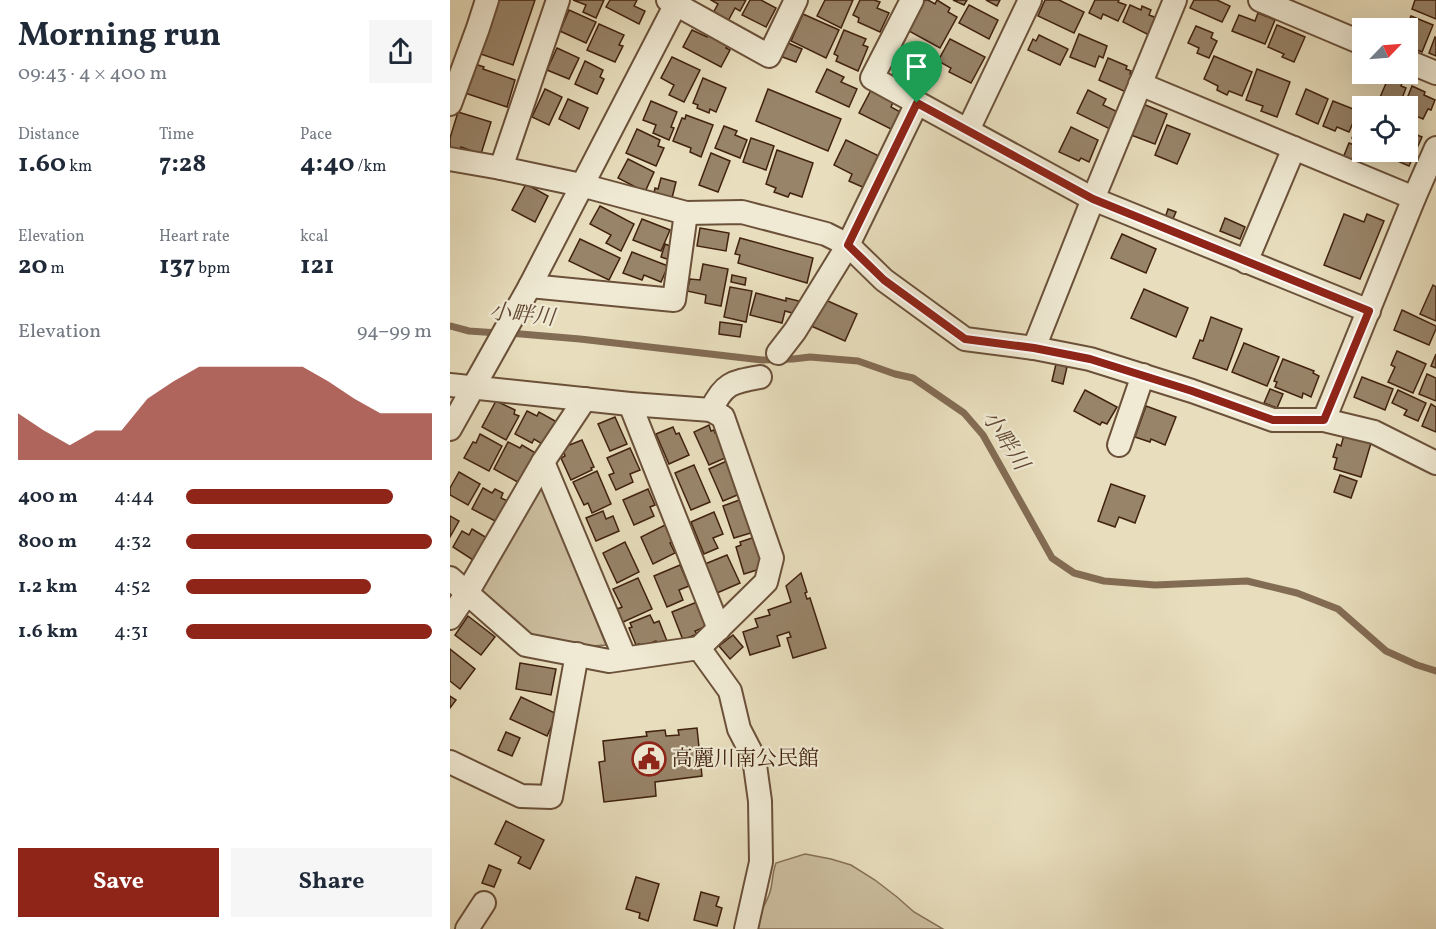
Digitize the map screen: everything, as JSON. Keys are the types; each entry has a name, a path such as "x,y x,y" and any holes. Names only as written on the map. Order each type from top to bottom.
{"street":[{"path":"450,104 487,0"},
{"path":"501,168 558,0"},
{"path":"450,429 527,292 674,1 769,56 796,0"},
{"path":"912,0 872,78 1093,199 1369,311"},
{"path":"968,130 1030,0"},
{"path":"1034,348 1175,0"},
{"path":"1260,0 1352,39"},
{"path":"1418,66 1436,73"},
{"path":"1140,84 1414,198"},
{"path":"778,353 795,331 848,245 917,103"},
{"path":"1246,262 1294,148"},
{"path":"1324,420 1436,148"},
{"path":"450,159 581,185 686,213 742,212 826,234 848,245 884,280 965,339 1034,348 1090,359 1273,420 1324,420 1374,432 1436,462"},
{"path":"527,292 674,300 686,213"},
{"path":"1119,445 1143,375"},
{"path":"711,410 719,394 735,382 760,377"},
{"path":"450,386 476,382 585,399 711,410 723,417 772,558 766,582 699,648 609,661 526,645 450,578"},
{"path":"450,618 467,593 543,462 585,399"},
{"path":"630,404 719,629"},
{"path":"543,462 625,658"},
{"path":"699,648 730,692 739,729 754,758 760,801 761,862 746,929"},
{"path":"450,762 521,796 551,797 577,654"},
{"path":"466,929 484,903"}],"shaded area":[{"path":"542,486 606,645 576,647 527,634 481,591"},
{"path":"805,854 851,865 875,880 914,912 943,929 755,929 770,892 776,863"}],"building":[{"path":"493,0 535,0 513,65 475,52"},
{"path":"573,0 604,0 596,18 583,12 586,5"},
{"path":"610,0 637,0 634,6 645,11 639,24 606,7"},
{"path":"711,0 746,0 740,11 735,8 727,23 712,15 718,4"},
{"path":"750,0 761,0 776,8 766,27 742,15"},
{"path":"825,0 853,0 841,28 817,16"},
{"path":"860,0 880,2 877,8 889,13 880,32 858,22 859,18 853,15"},
{"path":"925,0 935,4 937,0 950,8 948,12 957,17 940,48 909,31"},
{"path":"953,0 967,0 964,5"},
{"path":"986,0 1000,0 997,6"},
{"path":"1045,0 1059,0 1084,12 1074,33 1038,16"},
{"path":"1095,0 1119,0 1118,2 1126,5 1118,21 1103,14 1101,19 1089,13"},
{"path":"1194,0 1217,0 1230,6 1222,22 1190,8"},
{"path":"1415,0 1436,0 1436,19 1412,9"},
{"path":"969,5 998,20 989,39 959,23"},
{"path":"1130,5 1141,10 1142,6 1151,10 1149,15 1157,18 1149,35 1123,22"},
{"path":"569,10 596,22 586,43 560,31"},
{"path":"1258,13 1275,20 1265,44 1232,31 1239,15 1255,21"},
{"path":"803,14 839,30 826,58 791,41"},
{"path":"1418,19 1433,25 1422,52 1418,50"},
{"path":"599,24 624,35 619,45 623,46 615,62 587,50"},
{"path":"1277,25 1305,37 1294,62 1282,57 1284,54 1268,47"},
{"path":"1196,26 1213,33 1211,38 1217,41 1209,58 1197,53 1199,48 1188,43"},
{"path":"692,30 707,37 708,34 728,45 726,48 730,50 721,67 683,47"},
{"path":"844,30 866,39 863,45 868,47 858,71 836,61 838,56 834,54"},
{"path":"1079,34 1107,46 1103,58 1099,56 1095,67 1070,57"},
{"path":"1039,35 1068,49 1060,65 1028,50 1033,39 1036,41"},
{"path":"1436,38 1436,56 1429,53"},
{"path":"950,39 985,57 971,83 949,72 951,68 938,61"},
{"path":"786,42 802,49 796,62 780,56"},
{"path":"907,47 929,59 914,87 892,75"},
{"path":"557,48 579,58 569,79 547,70"},
{"path":"1214,56 1252,72 1242,96 1229,91 1227,95 1217,90 1218,86 1204,79"},
{"path":"672,57 700,70 684,102 669,95 674,85 661,78"},
{"path":"1108,58 1127,66 1126,69 1131,71 1130,74 1133,75 1126,92 1099,80"},
{"path":"585,61 603,70 600,77 604,79 597,94 575,84"},
{"path":"475,64 515,80 507,107 462,92"},
{"path":"827,69 844,77 841,82 857,89 849,107 816,92"},
{"path":"1257,69 1290,82 1277,117 1261,111 1263,106 1246,100"},
{"path":"703,78 726,88 716,112 710,109 709,113 697,108 698,105 693,103"},
{"path":"1386,84 1402,84 1401,86 1406,88 1403,96 1381,96"},
{"path":"1412,86 1435,100 1431,110 1428,109 1423,119 1418,117 1418,96 1408,96"},
{"path":"545,89 562,97 549,125 532,117"},
{"path":"768,89 841,119 828,151 756,121"},
{"path":"1306,89 1328,99 1318,124 1296,114"},
{"path":"871,90 893,102 891,107 902,113 893,130 859,113"},
{"path":"1088,90 1106,99 1103,105 1118,112 1110,129 1077,113"},
{"path":"568,99 588,108 579,129 559,119"},
{"path":"651,101 677,112 669,140 653,133 656,125 643,120"},
{"path":"1333,101 1352,109 1352,125 1349,132 1337,127 1335,131 1323,126"},
{"path":"1143,104 1167,114 1155,144 1131,135"},
{"path":"458,112 491,122 481,154 461,147 460,151 450,148 450,138"},
{"path":"686,115 713,125 701,157 690,152 691,148 673,141 682,118 685,119"},
{"path":"1167,125 1190,134 1177,164 1155,155"},
{"path":"724,126 737,131 735,135 747,140 740,158 715,148"},
{"path":"1071,127 1098,140 1089,162 1081,158 1079,161 1059,152"},
{"path":"637,129 660,140 658,146 664,148 656,166 626,153"},
{"path":"751,138 774,146 766,170 743,162"},
{"path":"846,140 881,157 867,189 849,181 852,174 834,165"},
{"path":"1349,143 1352,144 1352,161 1343,158"},
{"path":"777,150 813,163 802,197 790,193 788,197 774,192 776,188 766,184"},
{"path":"711,153 730,161 718,192 699,185"},
{"path":"628,159 654,172 645,192 618,178"},
{"path":"661,178 676,182 671,202 653,198 655,188 658,189"},
{"path":"526,184 548,196 535,222 512,210"},
{"path":"600,206 634,224 621,251 606,243 611,235 590,224"},
{"path":"1168,209 1176,212 1172,221 1165,218"},
{"path":"1344,214 1364,222 1367,214 1384,221 1360,279 1324,265"},
{"path":"1225,218 1245,227 1240,239 1220,231"},
{"path":"642,219 670,230 661,251 633,240"},
{"path":"700,228 729,233 726,251 697,246"},
{"path":"1122,234 1156,249 1146,273 1111,258"},
{"path":"740,238 813,258 807,283 738,263 740,255 735,254"},
{"path":"580,239 620,258 609,280 569,261"},
{"path":"665,244 675,248 670,260 661,257"},
{"path":"632,252 668,266 661,282 644,275 642,280 623,273"},
{"path":"703,264 728,269 721,306 705,303 706,295 687,291 690,279 700,280"},
{"path":"732,275 746,278 745,285 731,282"},
{"path":"1433,285 1436,287 1436,321 1420,314"},
{"path":"730,287 752,291 746,322 724,317"},
{"path":"1144,289 1188,308 1176,337 1131,318"},
{"path":"756,293 786,301 786,298 799,301 796,314 785,311 782,323 750,315"},
{"path":"821,298 857,314 845,341 809,325"},
{"path":"1402,310 1436,326 1429,345 1394,330"},
{"path":"1211,317 1242,329 1227,370 1193,358 1200,340 1203,341"},
{"path":"720,322 742,325 740,337 719,334"},
{"path":"1244,343 1279,357 1267,386 1232,372"},
{"path":"1397,351 1426,364 1413,393 1388,382 1395,367 1391,365"},
{"path":"1436,354 1436,368 1431,366"},
{"path":"1283,359 1314,371 1313,373 1319,376 1311,397 1303,393 1302,398 1275,387 1277,382 1274,381"},
{"path":"1056,364 1067,367 1063,384 1052,381"},
{"path":"1427,374 1436,378 1436,401 1419,394"},
{"path":"1362,377 1393,389 1385,410 1354,397"},
{"path":"1270,389 1283,394 1277,408 1264,403"},
{"path":"1085,390 1117,407 1107,424 1102,422 1100,425 1074,411"},
{"path":"1398,390 1426,403 1418,421 1404,415 1407,410 1392,403"},
{"path":"496,401 515,410 514,414 519,416 506,440 482,427"},
{"path":"1431,404 1436,407 1436,432 1422,426"},
{"path":"1146,406 1176,417 1165,445 1151,439 1150,442 1135,437"},
{"path":"527,411 537,416 539,412 557,422 544,445 534,439 532,443 515,434"},
{"path":"615,417 627,444 610,451 598,424"},
{"path":"709,425 711,431 718,432 732,455 709,465 694,432"},
{"path":"673,427 676,434 679,433 689,455 669,464 656,434"},
{"path":"480,434 502,446 489,471 464,458"},
{"path":"1344,435 1371,443 1361,477 1334,469 1337,458 1333,457 1337,444 1341,446"},
{"path":"582,440 594,467 571,480 561,458 565,456 562,448"},
{"path":"508,442 520,448 522,445 539,455 523,485 494,469"},
{"path":"630,448 640,470 630,474 633,482 616,490 609,475 614,473 607,458"},
{"path":"731,459 742,493 723,501 709,469"},
{"path":"694,465 710,502 691,510 675,473"},
{"path":"597,471 611,504 592,513 588,503 584,505 573,482"},
{"path":"459,472 480,484 468,505 450,495 450,488"},
{"path":"1340,475 1357,481 1351,498 1334,492"},
{"path":"1111,484 1145,496 1135,523 1119,517 1115,527 1098,521"},
{"path":"483,488 492,493 495,489 503,493 501,498 508,501 497,522 472,509"},
{"path":"648,489 655,505 650,507 654,516 634,525 623,500"},
{"path":"742,499 754,532 734,538 723,506"},
{"path":"603,511 606,519 613,516 619,531 596,541 586,518"},
{"path":"714,512 723,534 713,538 718,548 704,554 691,522"},
{"path":"450,516 459,521 450,537"},
{"path":"665,525 673,542 670,543 675,553 653,564 641,537"},
{"path":"472,529 487,538 473,560 453,547 462,531 469,535"},
{"path":"755,537 763,562 758,564 760,569 744,574 736,547 741,545 740,542"},
{"path":"625,542 639,572 617,583 603,553"},
{"path":"727,555 740,583 717,593 705,564"},
{"path":"680,565 689,586 679,590 683,600 667,607 654,576"},
{"path":"801,573 807,599 810,598 826,648 793,658 787,638 791,637 789,632 777,636 780,646 750,655 743,632 758,627 755,619 770,615 768,610 791,602 786,586"},
{"path":"638,578 652,609 621,623 615,610 622,607 613,589"},
{"path":"697,602 707,626 695,631 697,634 683,640 672,612"},
{"path":"650,615 654,623 659,621 667,641 658,645 656,641 641,647 639,644 636,645 629,628 632,627 630,623"},
{"path":"468,616 495,637 481,655 455,635"},
{"path":"733,635 743,647 730,659 719,646"},
{"path":"450,649 475,669 460,689 450,681"},
{"path":"520,663 556,669 551,695 516,689"},
{"path":"450,696 456,700 450,708"},
{"path":"521,697 557,714 547,736 510,719"},
{"path":"697,728 702,776 655,782 656,796 604,802 599,762 605,761 603,741 647,736 646,732 665,730 666,736 679,735 678,730"},
{"path":"506,732 520,738 512,756 498,750"},
{"path":"506,821 544,840 530,869 518,863 521,857 495,844"},
{"path":"489,865 501,870 494,887 482,883"},
{"path":"636,877 659,884 648,921 639,918 640,913 626,909"},
{"path":"701,892 719,897 716,906 722,908 717,926 694,920"}],"waterway":[{"name":"小畔川","path":"450,326 469,331 498,333"},
{"name":"小畔川","path":"509,333 762,360 810,357 858,361 913,378 964,413 983,435 1052,558 1074,573 1104,581 1155,585 1247,581 1297,593 1338,609 1386,651 1436,671"}],"place":[{"name":"高麗川南公民館","path":"649,759"}],"route":[{"path":"917,103 1093,199 1369,311 1324,420 1273,420 1192,391 1090,359 1034,348 965,339 884,280 848,245 917,103"}]}
